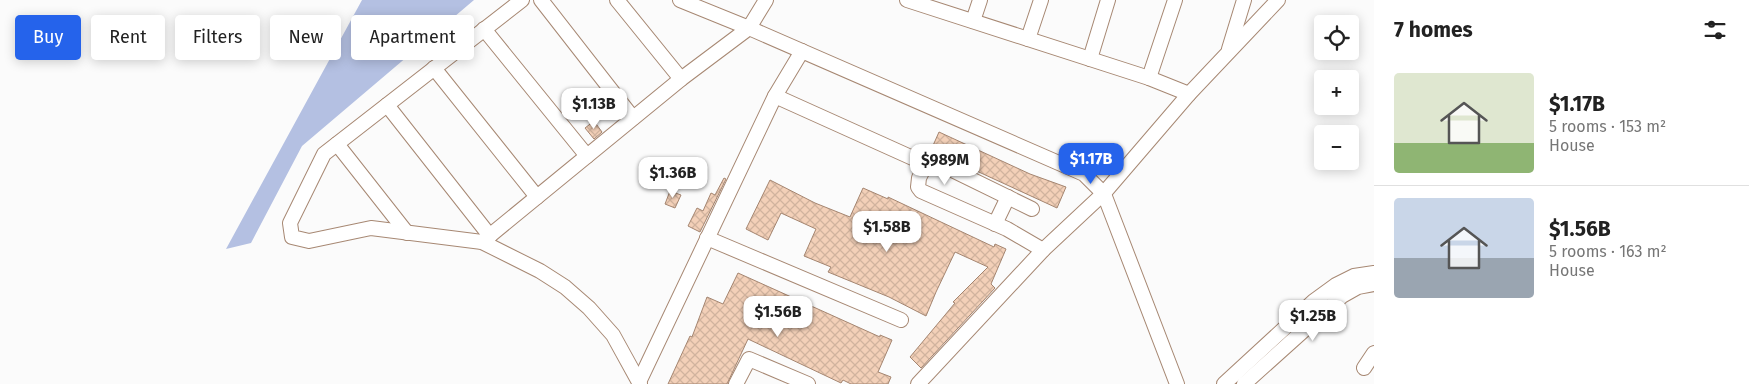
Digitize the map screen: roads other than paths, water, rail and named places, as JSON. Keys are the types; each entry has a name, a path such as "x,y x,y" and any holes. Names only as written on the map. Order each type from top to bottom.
{"street":[{"path":"522,0 324,154 290,224 292,237 309,241 371,228 407,233 486,239 681,79 750,28 766,0"},
{"path":"540,0 633,118"},
{"path":"617,0 681,79"},
{"path":"680,0 750,28 1084,174 1104,193 1177,384"},
{"path":"908,0 1150,78 1189,94"},
{"path":"973,21 980,0"},
{"path":"1028,39 1041,0"},
{"path":"1090,59 1108,0"},
{"path":"1150,78 1175,0"},
{"path":"1228,53 1244,0"},
{"path":"918,384 1043,250 1104,193 1189,94 1278,0"},
{"path":"484,29 586,156"},
{"path":"640,383 775,96 802,51"},
{"path":"434,68 537,197"},
{"path":"775,96 926,164 930,162 938,163 1032,209"},
{"path":"387,105 486,239 565,287 589,308 613,335 640,383"},
{"path":"337,144 407,233"},
{"path":"926,164 918,187 921,191 995,224 1043,250"},
{"path":"995,224 1008,197"},
{"path":"707,238 902,320"},
{"path":"1224,384 1314,301 1336,284 1354,276 1374,273"},
{"path":"1244,384 1342,296 1358,287 1374,284"},
{"path":"1364,368 1374,353"},
{"path":"736,384 749,359 808,384"}],"water":[{"path":"362,0 474,0 456,15 354,15"},
{"path":"351,20 351,60 403,60 302,146 251,243 226,249 329,60 341,60 341,38"}]}
